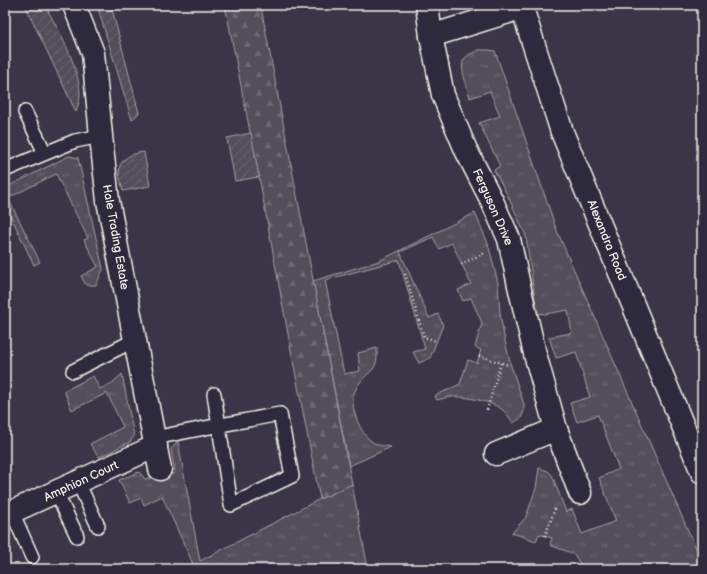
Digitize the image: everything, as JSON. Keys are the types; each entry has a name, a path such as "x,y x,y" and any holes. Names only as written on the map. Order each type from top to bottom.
{"street":[{"name":"Hale Trading Estate","path":"74,5 93,53 108,201 160,469"},
{"name":"Ferguson Drive","path":"427,5 431,36 444,95 466,150 492,201 509,239 535,354 556,429 580,493"},
{"path":"431,36 521,7"},
{"name":"Alexandra Road","path":"521,7 562,132 702,472"},
{"path":"496,454 556,429"},
{"name":"Amphion Court","path":"8,514 78,482 155,442"}],"lane":[{"path":"25,112 45,153"},
{"path":"5,170 75,141 101,136"},
{"path":"73,371 135,340"},
{"path":"155,442 219,426 280,414 292,476 231,505 219,426 214,394"},
{"path":"78,482 98,526"},
{"path":"56,492 77,536"},
{"path":"8,514 32,557"}],"path":[{"path":"404,270 424,337 436,341"},
{"path":"487,410 501,363"}],"green space":[{"path":"25,5 45,5 62,36 76,71 79,83 80,96 76,112"},
{"path":"97,5 111,5 139,113 132,120"},
{"path":"225,5 261,5 352,484 320,499 259,177"},
{"path":"479,50 495,51 557,231 702,561 702,565 693,569 583,569 574,554 550,545 552,538 539,534 536,541 512,533 526,517 536,488 539,468 548,471 552,475 566,512 572,509 582,534 616,521 599,478 619,469 598,415 577,422 570,403 590,397 576,352 556,358 549,337 572,333 568,310 545,314 537,313 526,236 507,194 494,170 500,166 479,123 500,116 490,91 470,98 463,74 462,65 464,59 470,54"},
{"path":"251,133 259,177 235,181 227,138"},
{"path":"144,152 150,186 123,191 119,174 121,163 131,155"},
{"path":"69,156 78,158 103,269 96,285 86,285 81,276 98,267 84,240 88,238 56,174 8,198 40,262 34,265 5,204 5,188"},
{"path":"475,213 487,241 498,283 500,314 505,341 511,366 524,404 524,411 521,418 513,423 502,409 481,400 448,397 437,400 435,396 460,384 468,360 477,363 481,350 475,347 482,323 471,298 463,301 458,290 471,284 452,243 439,249 433,237 400,252 429,318 438,314 443,325 430,358 419,363 413,352 425,349 399,260 325,280 344,374 360,371 358,353 377,348 376,364 356,388 353,396 353,405 356,418 366,436 376,444 391,447 349,466 313,281 379,261"},
{"path":"122,374 134,436 130,442 99,457 90,444 123,427 107,393 72,410 64,391 93,376 100,389 112,383"},
{"path":"178,442 200,561 352,484 368,569 184,569 193,564 162,496 144,505 141,498 130,503 119,480 139,472 145,479 175,473 171,449"}]}
